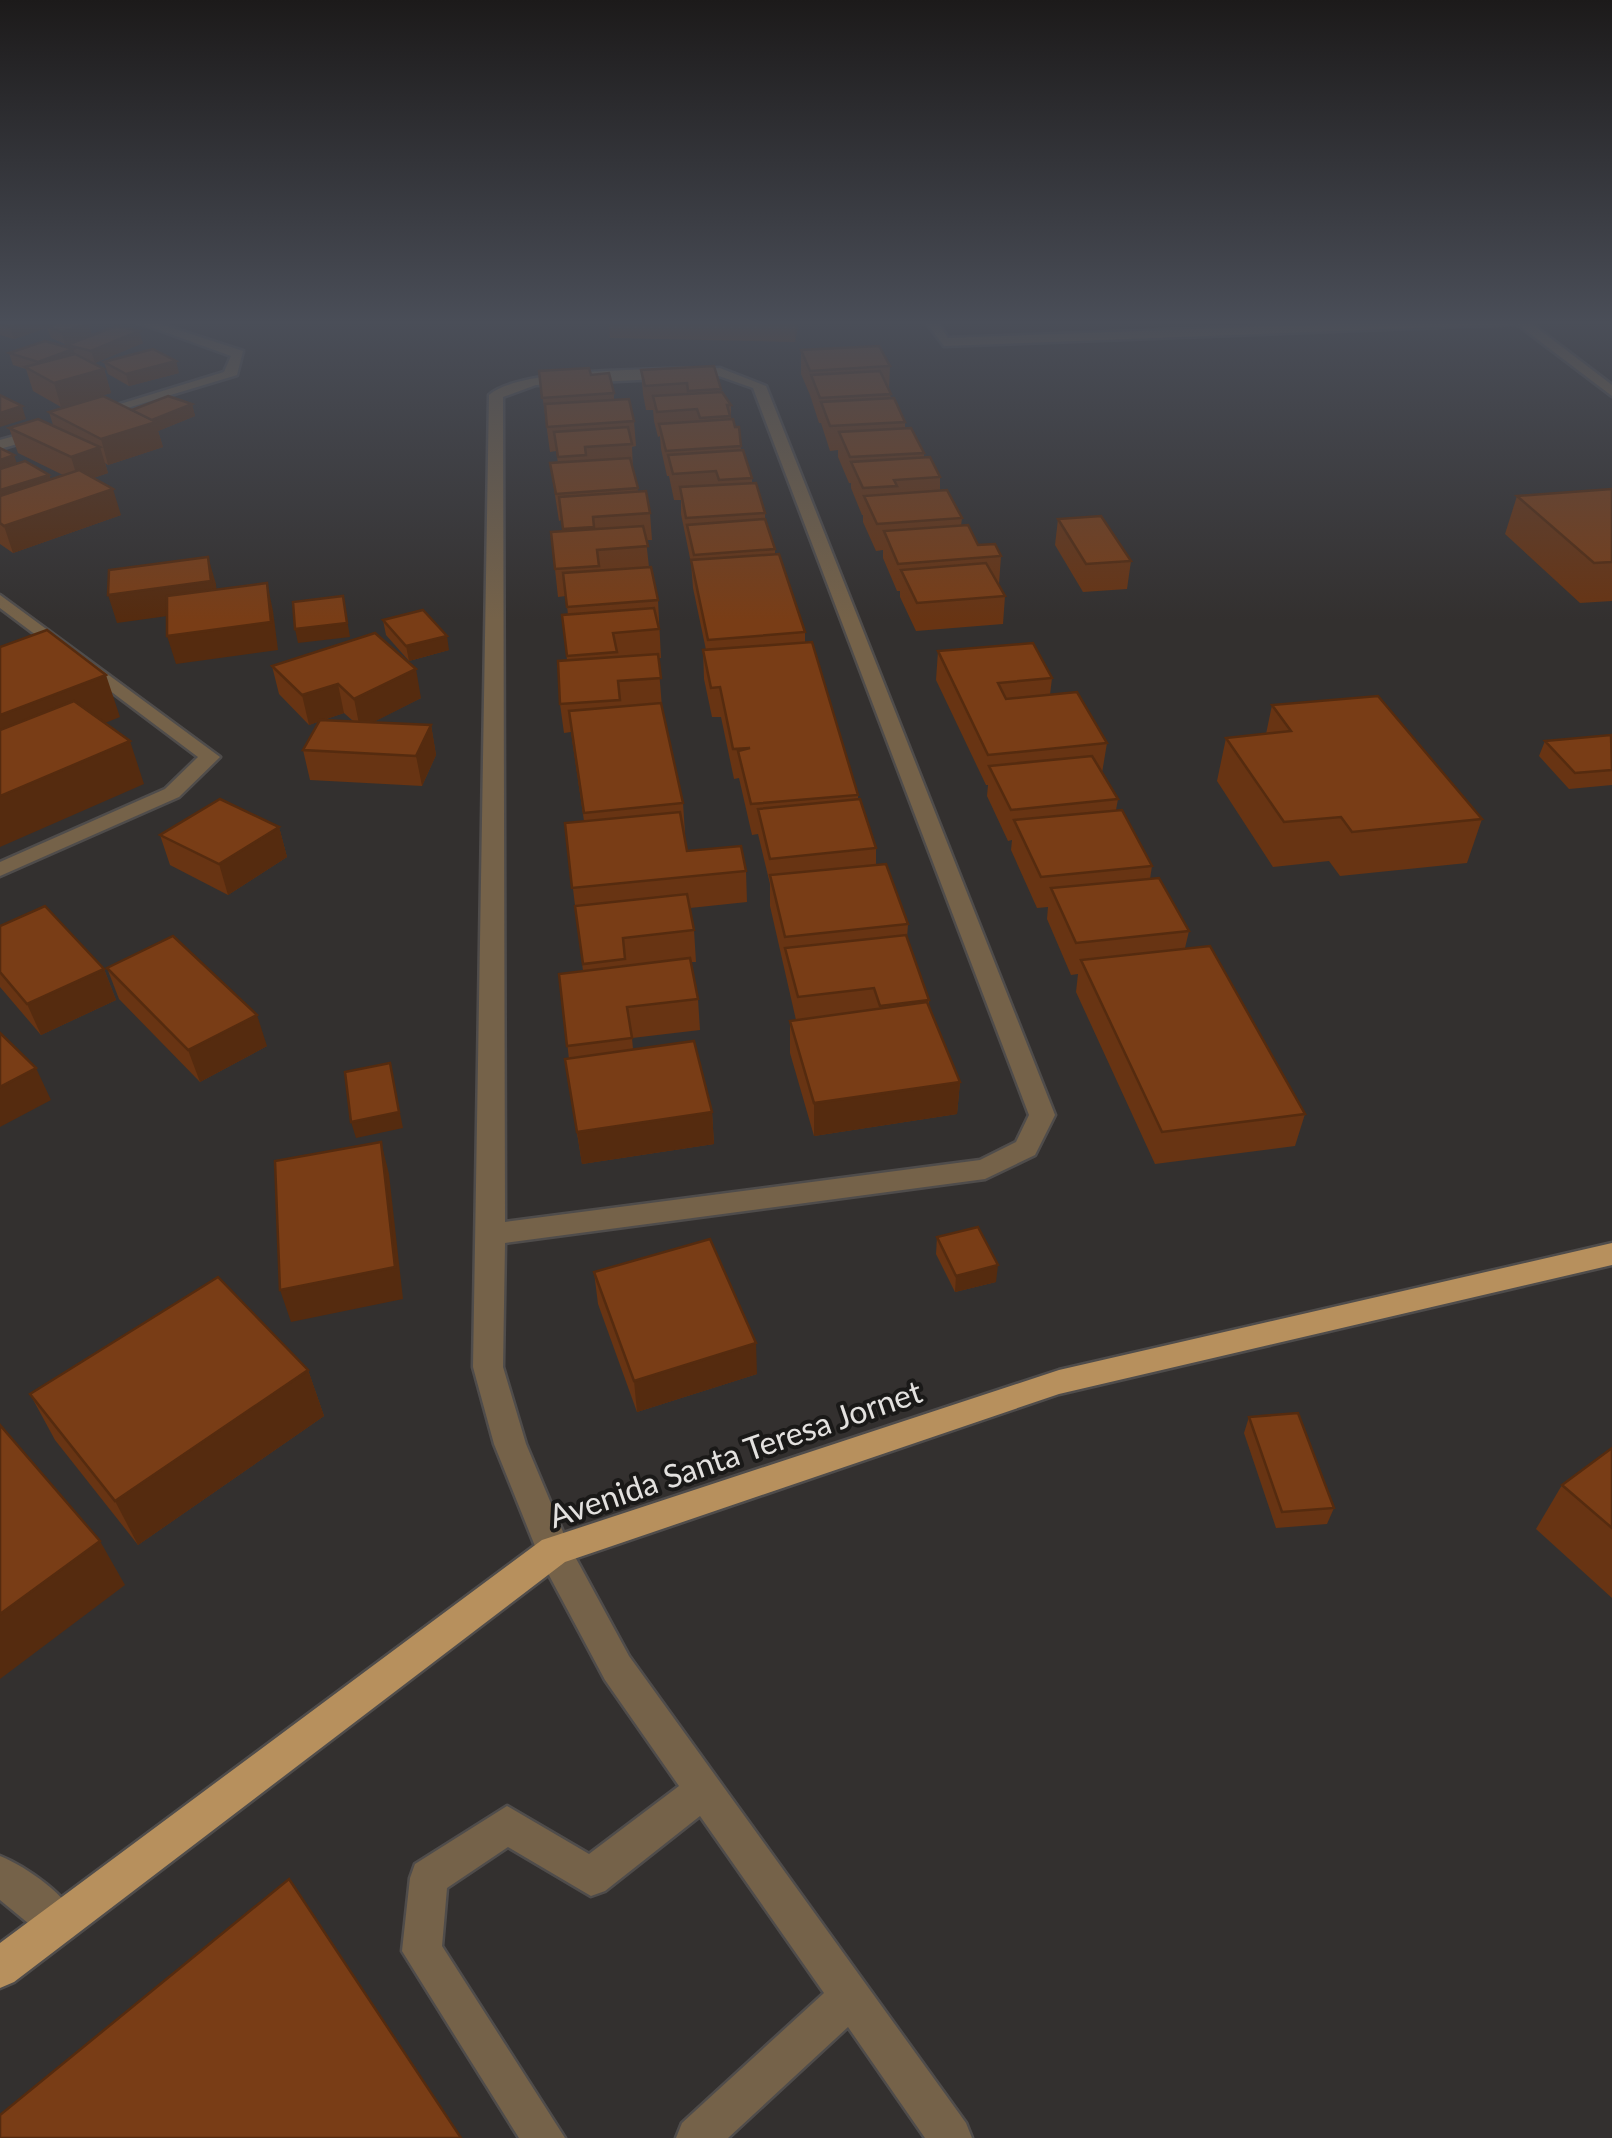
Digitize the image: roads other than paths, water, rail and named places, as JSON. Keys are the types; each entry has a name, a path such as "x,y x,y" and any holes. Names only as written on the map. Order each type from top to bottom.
{"main road":[{"name":"Avenida Santa Teresa Jornet","path":"0,1968 554,1551 1060,1382 1612,1254"}],"street":[{"path":"496,421 488,1367 510,1444 554,1551 618,1668 951,2138"},
{"path":"491,1234 986,1168 1026,1148 1042,1115 772,421"},
{"path":"0,445 53,428"},
{"path":"0,600 210,757 172,793 0,870"},
{"path":"544,2138 422,1951 429,1878 507,1825 591,1877 703,1790"},
{"path":"0,1875 59,1923"},
{"path":"698,2138 850,1997"}]}
